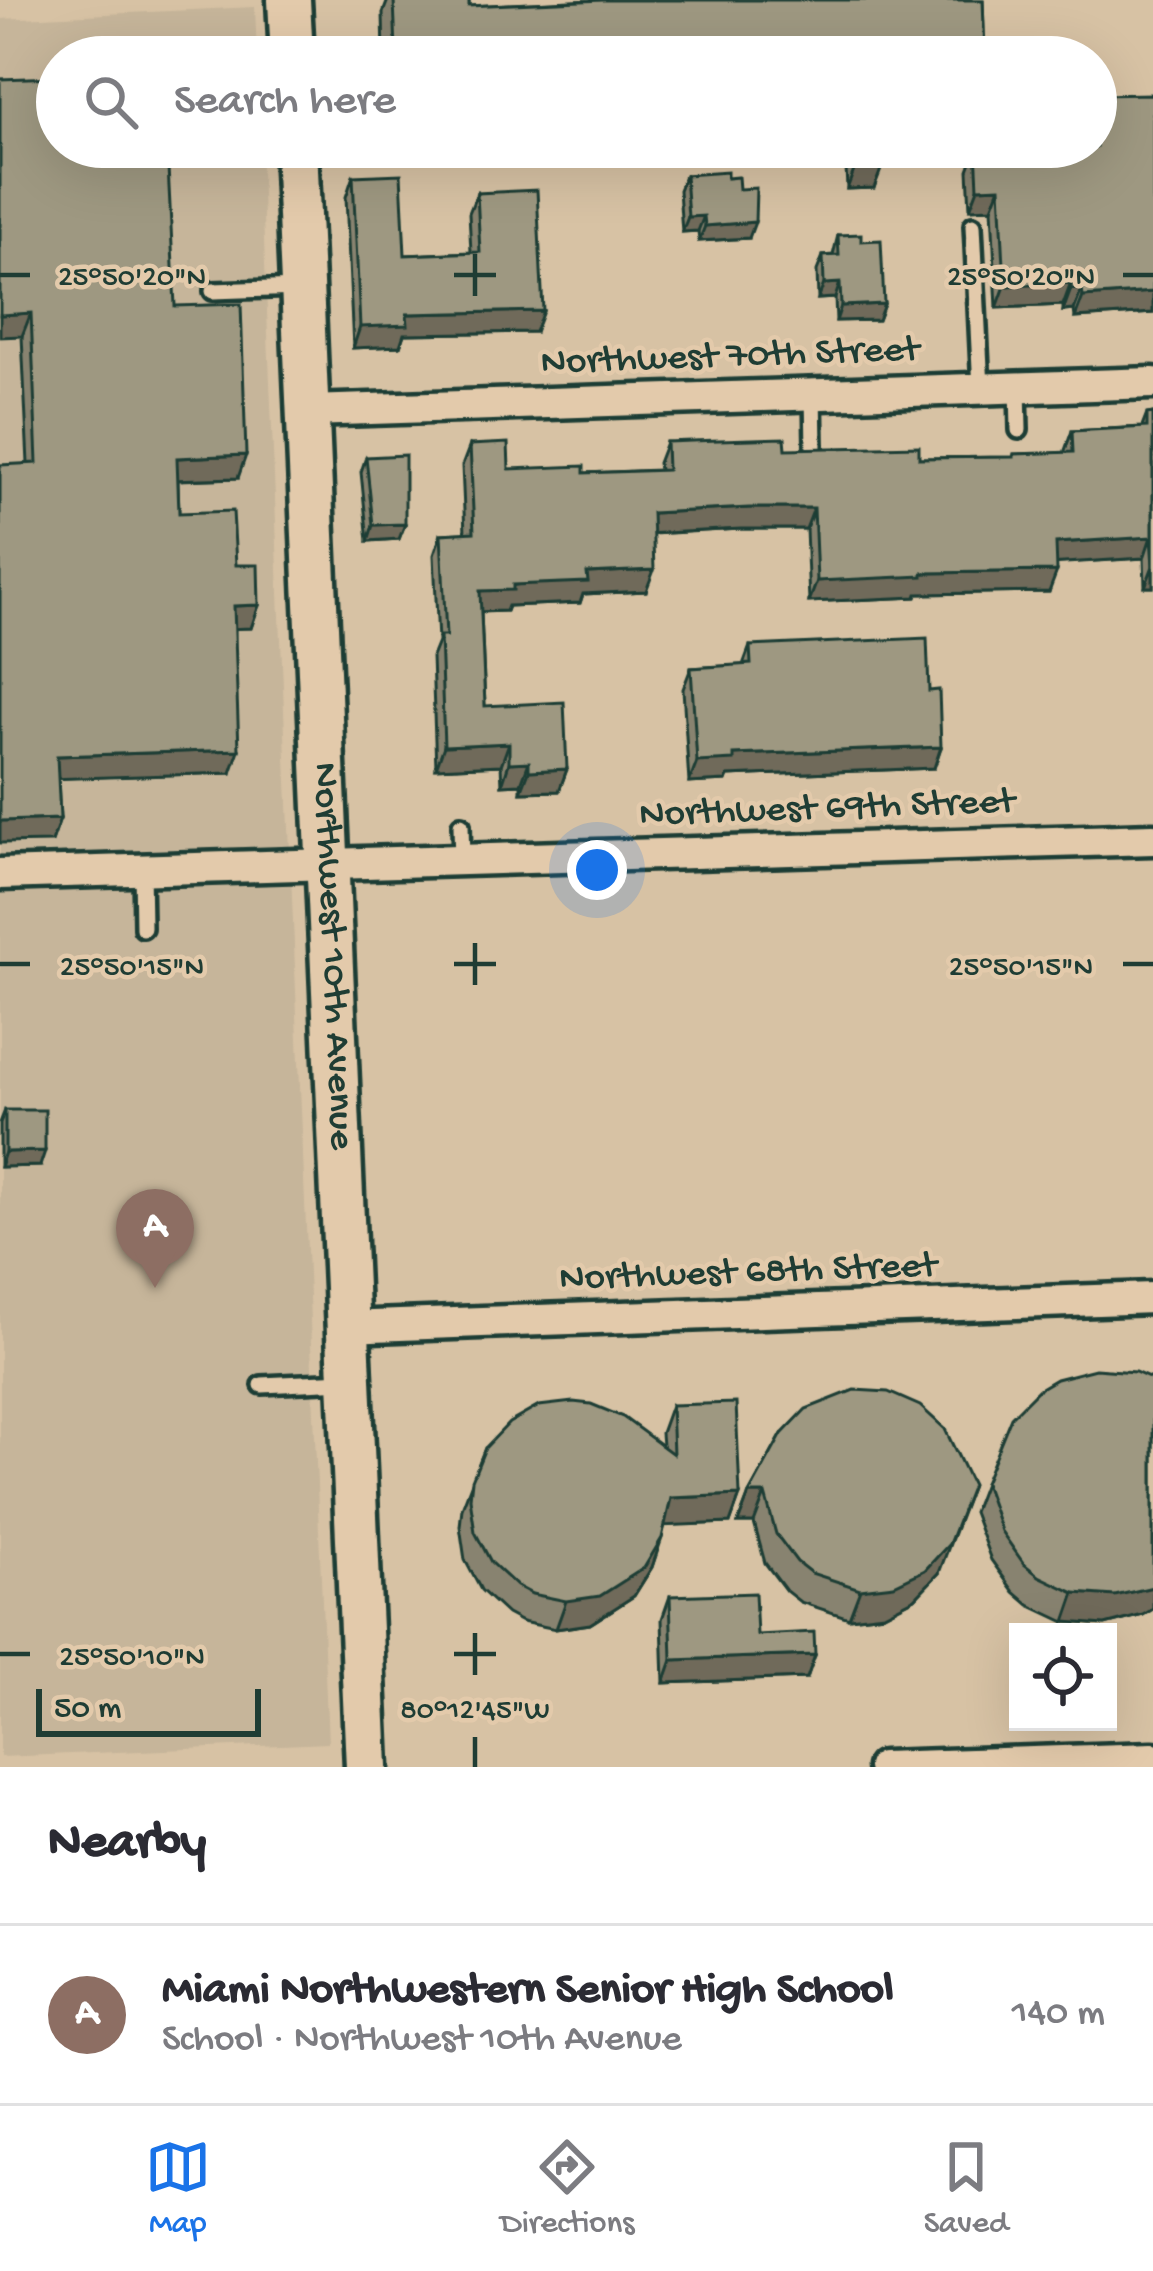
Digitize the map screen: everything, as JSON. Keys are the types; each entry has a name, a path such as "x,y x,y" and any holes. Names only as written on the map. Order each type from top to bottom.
{"street":[{"path":"289,0 291,36"},
{"name":"Northwest 10th Avenue","path":"297,168 367,1767"},
{"name":"Northwest 70th Street","path":"309,411 1153,383"},
{"name":"Northwest 69th Street","path":"0,874 1153,839"},
{"name":"Northwest 68th Street","path":"345,1327 1153,1298"},
{"path":"883,1767 1153,1758"}],"lane":[{"path":"973,225 981,389"},
{"path":"213,291 303,287"},
{"path":"1018,387 1019,430"},
{"path":"813,394 814,448"},
{"path":"461,825 463,860"},
{"path":"142,870 143,928"},
{"path":"262,1385 348,1381"}],"shaded area":[{"path":"255,7 256,36 36,36 36,168 261,168 328,1743 0,1757 0,19"}],"building":[{"path":"394,0 469,0 469,6 604,0 983,0 984,36 395,36"},
{"path":"36,78 36,168 168,168 175,306 241,304 246,455 177,458 179,513 233,511 236,565 258,565 259,605 234,606 239,750 57,756 60,819 0,821 0,465 37,463 31,313 0,315 0,79"},
{"path":"1153,94 1153,292 1083,297 1082,289 1071,289 1071,283 1005,286 1000,187 978,188 977,168 1117,168 1117,95"},
{"path":"727,172 727,178 738,177 739,189 756,188 755,222 705,226 704,216 688,217 685,175"},
{"path":"401,174 405,255 480,252 477,193 537,190 543,311 407,314 408,325 360,327 353,176"},
{"path":"861,234 861,241 881,240 884,304 841,306 840,283 824,284 823,256 839,255 838,235"},
{"path":"1153,413 1153,566 1151,537 1056,543 1057,571 817,581 814,508 652,513 654,570 587,573 588,582 480,591 485,706 564,702 567,769 529,771 529,762 509,763 509,743 444,746 441,534 474,532 470,445 508,443 509,469 584,466 584,473 667,470 666,442 719,440 785,438 786,449 919,446 919,458 1014,457 1073,452 1072,431 1147,427 1147,414"},
{"path":"405,455 405,524 373,525 366,457"},
{"path":"927,638 929,691 939,690 941,747 734,755 734,760 697,762 691,668 751,664 750,646"},
{"path":"5,1110 45,1110 45,1151 5,1152"},
{"path":"1095,1369 1135,1372 1153,1380 1153,1587 1115,1596 1075,1593 1024,1564 1001,1531 984,1483 1011,1417 1056,1379"},
{"path":"854,1390 888,1392 920,1406 945,1429 972,1485 949,1544 925,1570 894,1585 860,1589 811,1573 797,1562 776,1534 765,1494 749,1494 782,1434 806,1409"},
{"path":"573,1402 623,1417 673,1454 671,1405 736,1403 740,1495 671,1498 662,1538 644,1568 600,1596 566,1601 532,1594 491,1562 475,1532 470,1498 485,1448 509,1423 539,1406"},
{"path":"755,1593 757,1635 814,1632 815,1655 672,1660 670,1596"}],"place":[{"name":"Miami Northwestern Senior High School","path":"155,1288"}]}
